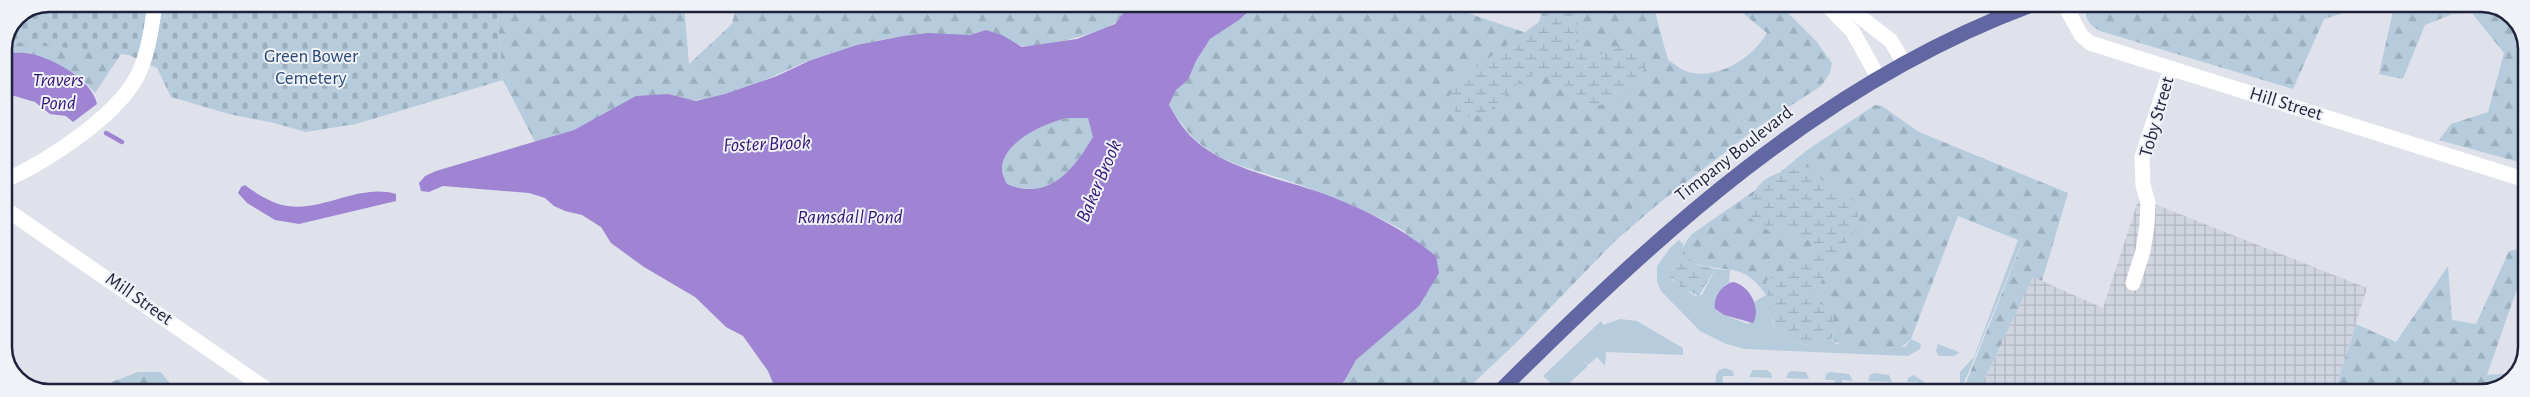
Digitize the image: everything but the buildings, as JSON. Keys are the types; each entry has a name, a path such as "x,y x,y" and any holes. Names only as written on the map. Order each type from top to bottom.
{"main road":[{"name":"Timpany Boulevard","path":"1507,384 1590,302 1702,203 1797,129 1878,77 1981,24 2011,13"}],"street":[{"path":"12,176 54,154 118,103 141,69 153,12"},
{"path":"1834,13 1853,32 1878,77"},
{"path":"1855,13 1891,41 1904,63"},
{"name":"Hill Street","path":"2069,13 2082,35 2090,43 2517,177"},
{"name":"Toby Street","path":"2133,283 2143,251 2148,225 2148,203 2143,185 2142,157 2171,68"},
{"name":"Mill Street","path":"13,214 259,384"}],"shaded area":[{"path":"2139,198 2367,288 2337,384 1982,384 2033,277 2103,308"}],"green space":[{"name":"Green Bower Cemetery","path":"50,12 497,12 503,80 356,124 306,132 229,114 171,97 157,68 129,55 13,42 23,23 35,15"},
{"path":"497,12 685,12 689,64 732,24 735,12 1124,12 1118,20 1106,28 1041,46 1022,46 997,33 985,31 969,35 913,35 870,42 813,59 732,93 715,98 684,99 605,114 574,130 535,142 503,80"},
{"path":"1247,12 1466,13 1533,35 1543,13 1655,13 1668,60 1688,72 1700,74 1723,70 1734,65 1753,51 1761,42 1767,33 1742,13 1788,13 1816,41 1832,63 1830,73 1821,86 1755,129 1658,204 1615,241 1519,340 1473,384 1341,384 1356,360 1379,340 1406,232 1344,202 1221,157 1203,146 1184,127 1169,105 1176,90 1188,80 1196,61 1210,39"},
{"path":"1542,13 1584,13 1575,29 1582,53 1596,56 1617,46 1635,47 1646,65 1630,91 1599,105 1582,99 1553,77 1535,75 1526,78 1497,104 1480,115 1471,117 1456,114 1450,95 1463,76 1539,22"},
{"path":"2086,13 2344,13 2324,19 2293,89 2100,31 2093,26"},
{"path":"2393,13 2485,13 2499,17 2513,31 2517,47 2517,162 2439,140 2451,124 2488,112 2504,53 2472,13 2453,14 2425,25 2403,79 2379,74"},
{"path":"15,37 123,51 95,93 82,79 31,54 12,53"},
{"path":"1875,105 1882,106 1919,132 2068,193 2042,281 2033,277 1982,384 1966,384 2022,243 2018,240 1958,216 1911,339 1897,351 1843,346 1831,339 1835,330 1790,310 1779,317 1772,318 1768,313 1770,301 1750,277 1740,272 1697,264 1688,260 1683,255 1684,246 1692,234 1777,175 1807,150"},
{"path":"1067,118 1088,118 1094,137 1069,171 1048,185 1036,189 1007,184 1002,169 1004,159 1009,150 1026,135 1048,124"},
{"path":"1809,167 1824,181 1854,199 1860,225 1829,266 1813,298 1807,302 1821,304 1827,308 1833,316 1835,325 1831,339 1819,340 1810,346 1794,342 1775,329 1772,318 1781,316 1769,309 1766,281 1782,271 1802,268 1814,253 1811,240 1801,240 1793,237 1778,226 1769,231 1750,218 1754,193 1759,185 1766,179 1785,171"},
{"path":"1679,240 1683,244 1685,254 1671,271 1672,280 1695,296 1702,295 1715,269 1730,270 1729,283 1726,284 1715,310 1724,315 1748,324 1755,317 1754,302 1766,295 1771,301 1768,313 1772,318 1773,325 1794,342 1810,346 1819,340 1831,339 1837,344 1905,347 1911,339 1921,344 1920,349 1908,356 1745,349 1726,344 1700,331 1661,291 1657,282 1657,266 1670,248"},
{"path":"2018,240 2022,242 1964,384 1960,384 1960,372 1974,357"},
{"path":"2517,249 2517,289 2487,375 2506,374 2505,375 2495,382 2488,384 2337,384 2356,324 2396,342 2448,266 2452,320 2476,324 2509,251"},
{"path":"1685,254 1695,264 1715,269 1699,296 1682,288 1670,277 1671,271"},
{"path":"1620,319 1637,321 1683,348 1683,355 1606,352 1605,366 1597,357 1588,365 1580,357 1588,366 1568,384 1552,384 1543,376 1601,321 1603,325"},
{"path":"1938,344 1959,353 1953,356 1939,356 1936,351"},
{"path":"1725,368 1733,371 1734,376 1723,376 1723,384 1716,384 1716,375 1719,370"},
{"path":"1753,370 1767,370 1771,373 1772,378 1749,377"},
{"path":"1792,371 1806,372 1809,379 1786,378 1788,373"},
{"path":"138,372 161,372 170,384 109,384"},
{"path":"1830,372 1849,374 1853,381 1842,380 1842,384 1835,384 1835,380 1825,380 1826,374"},
{"path":"1874,373 1889,375 1892,382 1868,381 1870,375"},
{"path":"1913,375 1924,384 1907,382 1908,378"}],"water":[{"name":"Ramsdall Pond","path":"1124,12 1247,12 1210,39 1196,61 1188,80 1176,90 1169,105 1181,125 1200,144 1216,155 1234,164 1330,196 1359,209 1398,229 1436,256 1439,273 1419,306 1356,360 1341,384 773,384 768,371 743,336 726,327 695,297 644,267 611,243 601,227 582,215 565,211 554,206 545,198 529,193 443,186 429,192 421,191 419,183 425,176 436,171 574,130 636,96 668,94 696,101 725,94 777,76 811,60 857,45 928,33 970,35 986,30 1002,35 1022,47 1077,39 1115,24","holes":["1067,118 1088,118 1093,137 1069,171 1059,179 1035,189 1007,184 1002,171 1004,159 1009,150 1026,135 1048,124"]},
{"name":"Travers Pond","path":"12,53 31,54 41,57 71,72 88,87 94,95 97,104 73,122 66,116 50,114 35,102 12,95"},
{"path":"245,185 273,202 297,207 325,203 367,192 396,194 396,201 299,224 275,220 247,203 238,193 241,187"},
{"path":"1733,282 1749,292 1755,304 1756,311 1753,323 1724,315 1715,309 1715,301 1719,292"}],"waterway":[{"name":"Foster Brook","path":"106,133 122,142"}],"water label":[{"name":"Baker Brook","path":"1099,181"}]}
